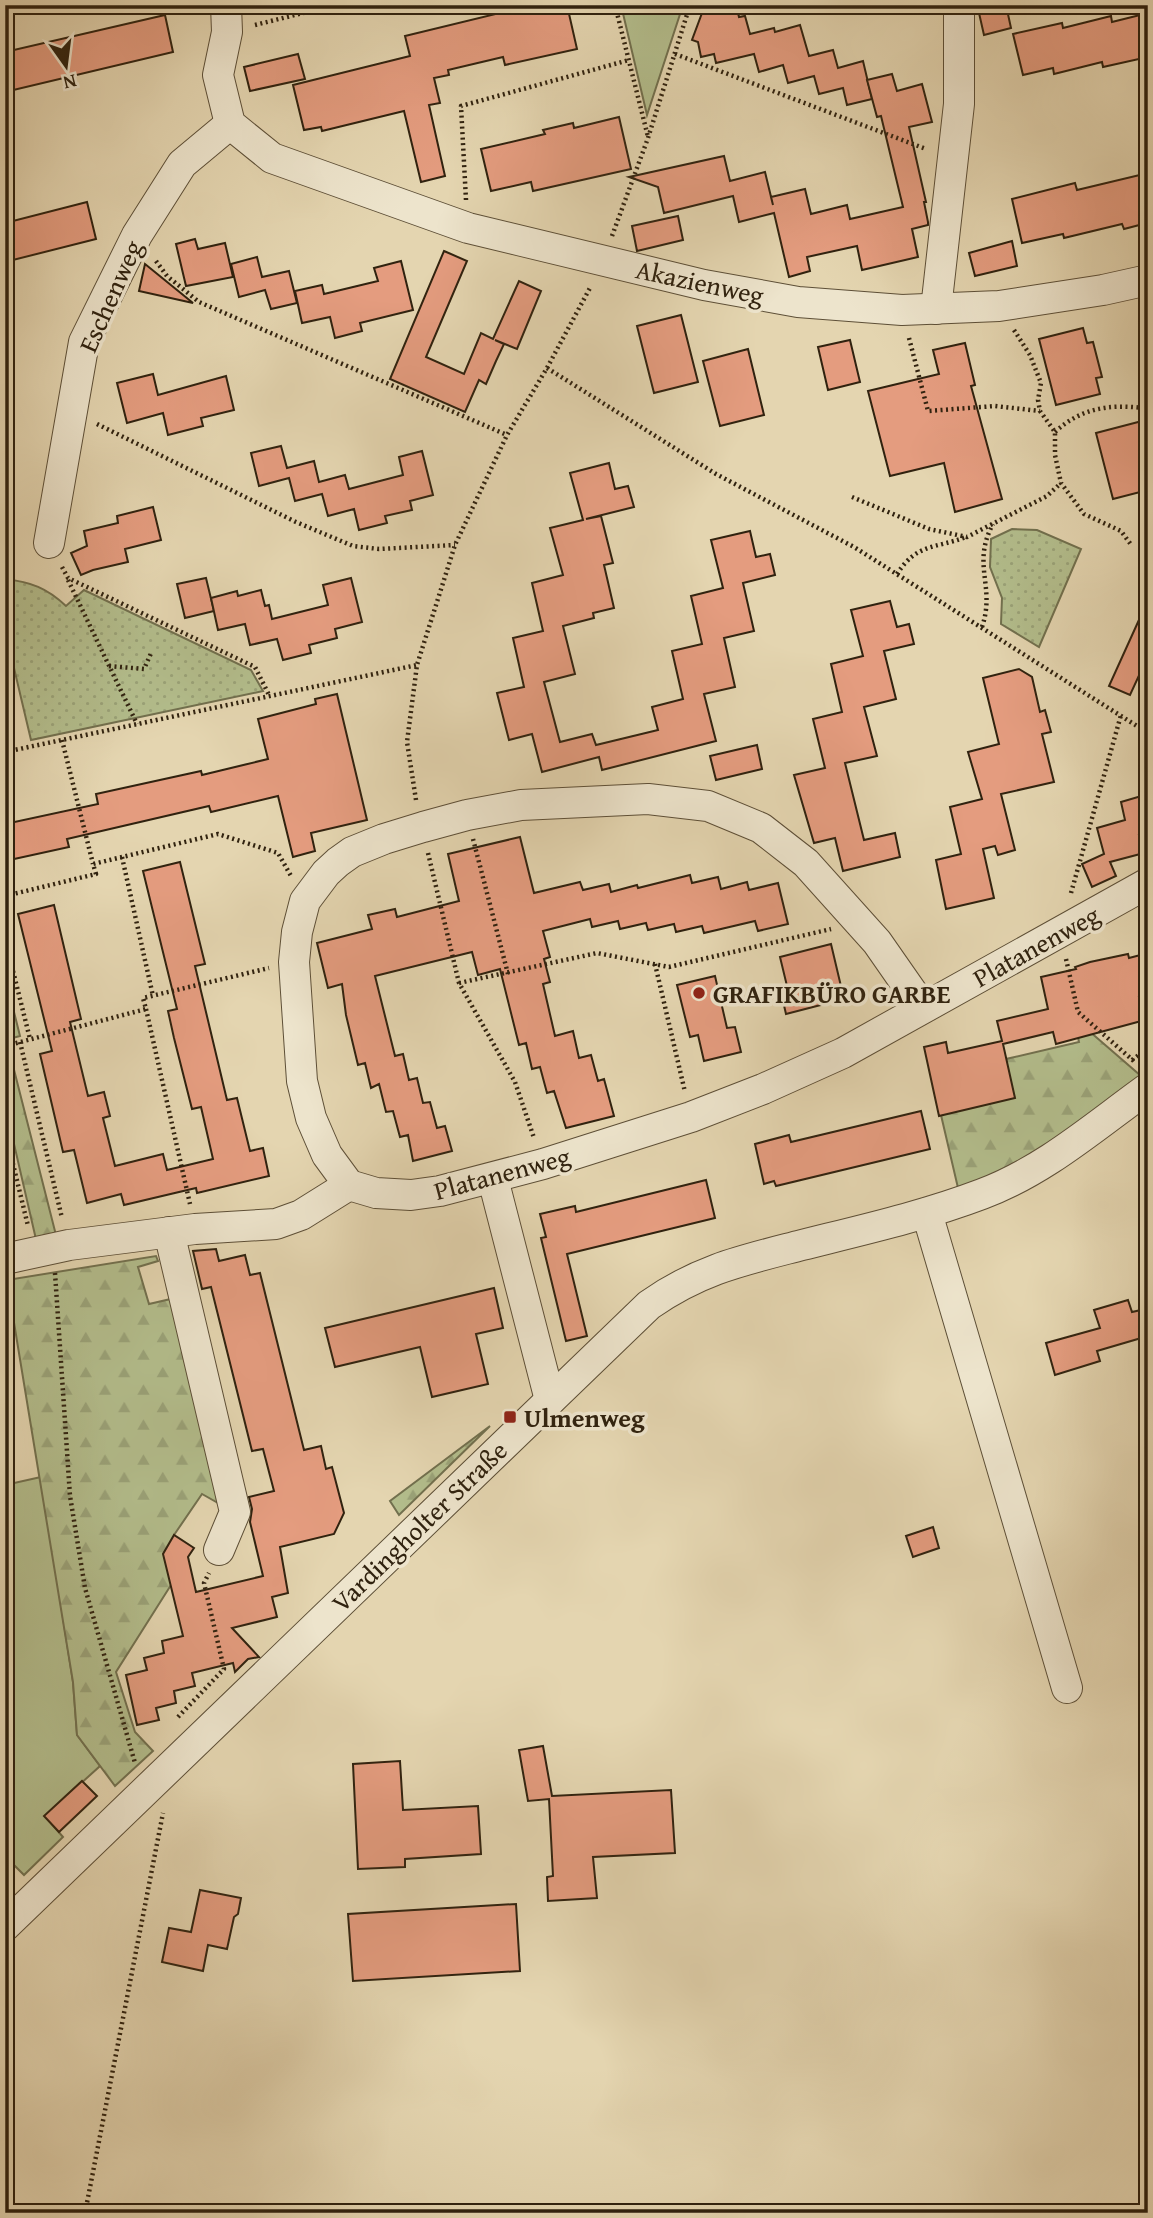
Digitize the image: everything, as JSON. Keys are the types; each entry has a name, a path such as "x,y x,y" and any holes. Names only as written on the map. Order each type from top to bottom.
{"street":[{"path":"936,309 959,104 959,5"},
{"path":"227,18 218,75 230,124"},
{"name":"Akazienweg","path":"230,124 272,158 468,228 704,285 798,302 902,310 999,306 1148,280"},
{"name":"Eschenweg","path":"50,543 84,342 137,235 182,164 230,124"},
{"path":"5,1259 52,1248 182,1231 276,1224 301,1214 349,1185 327,1155 311,1118 302,1082 294,962 297,932 305,901 326,873 352,852 422,827 521,805 648,799 708,806 761,828 806,863 877,942 923,1008"},
{"name":"Platanenweg","path":"349,1185 376,1193 411,1195 440,1191 542,1164 691,1117 763,1089 843,1053 1148,883"},
{"name":"Vardingholter Straße","path":"5,1926 154,1802 550,1400 649,1305 686,1282 720,1266 927,1213 985,1194 1037,1169 1146,1079"},
{"path":"494,1178 550,1400"},
{"path":"927,1213 1067,1688"},
{"path":"182,1231 235,1512 219,1550"}],"path":[{"path":"227,18 335,5"},
{"path":"615,5 648,138"},
{"path":"542,1164 515,1082 459,983 412,786 407,742 417,665 455,545 506,435 584,301 602,260 648,138 691,5"},
{"path":"675,54 953,159"},
{"path":"468,228 461,106 629,60"},
{"path":"137,235 167,276 199,302 506,435"},
{"path":"999,306 1034,364 1041,383 1038,400 1040,411 1055,432 1055,455 1061,483 1084,514 1121,531 1132,546"},
{"path":"902,310 928,411 995,406 1040,411"},
{"path":"547,368 716,474 854,547 1148,733"},
{"path":"1055,432 1069,419 1093,409 1119,405 1143,408 1148,413"},
{"path":"71,412 296,522 353,546 379,549 455,545"},
{"path":"897,574 908,558 925,548 967,537 1047,496 1061,483"},
{"path":"852,497 929,529 967,537"},
{"path":"982,627 988,599 982,551 993,523"},
{"path":"50,543 137,724"},
{"path":"68,578 255,667 269,695"},
{"path":"108,666 144,669 152,651"},
{"path":"5,752 417,665"},
{"path":"1121,715 1060,932 1078,1012 1132,1060 1146,1079"},
{"path":"5,896 96,874 62,740"},
{"path":"467,815 508,974"},
{"path":"93,864 218,834 278,853 305,901"},
{"path":"122,857 153,996"},
{"path":"459,983 597,953 669,967 859,923"},
{"path":"5,939 30,1039"},
{"path":"182,1231 143,998 294,962"},
{"path":"655,964 691,1117"},
{"path":"5,1046 146,1009"},
{"path":"20,1042 52,1248 70,1496 85,1588 154,1802 85,2213"},
{"path":"1132,1060 1148,1048"},
{"path":"5,1131 52,1248"},
{"path":"177,1717 224,1669 204,1583 219,1550"}],"green space":[{"path":"621,5 683,5 647,115"},
{"path":"1012,529 1037,530 1081,549 1039,647 1001,624 1002,598 990,567 991,539"},
{"path":"5,579 38,587 66,606 84,590 251,670 263,691 31,740 5,630"},
{"path":"5,976 20,1036 5,1040"},
{"path":"1074,1018 1141,1076 1031,1160 958,1188 941,1115 1006,1059 1079,1042"},
{"path":"10,1054 58,1243 38,1248 5,1105 5,1055"},
{"path":"156,1256 158,1261 138,1267 149,1304 175,1298 224,1495 218,1503 202,1494 174,1535 171,1585 116,1672 135,1732 153,1751 115,1786 77,1735 73,1682 7,1280"},
{"path":"490,1426 399,1515 390,1501"},
{"path":"41,1477 73,1682 77,1735 100,1766 45,1816 63,1837 24,1875 5,1856 5,1485"}],"building":[{"path":"533,5 567,5 577,49 505,65 503,57 448,70 449,75 434,78 440,103 429,105 445,176 421,182 404,111 322,131 321,127 304,130 293,85 410,56 405,36"},
{"path":"705,5 723,8 736,5 739,17 745,16 750,34 774,28 775,32 800,25 809,56 833,50 838,68 863,61 872,99 847,105 843,88 819,94 814,76 788,83 783,65 759,72 754,54 716,63 714,54 701,57 698,42 692,40"},
{"path":"981,5 1006,5 1011,28 984,35 979,13 983,12"},
{"path":"1148,13 1148,57 1103,67 1102,62 1054,74 1053,68 1023,75 1013,34 1062,23 1063,28 1111,16 1112,22"},
{"path":"165,15 173,52 5,92 5,52"},
{"path":"298,54 305,79 250,91 244,67"},
{"path":"892,74 897,91 922,84 932,122 909,127 928,222 928,225 912,229 918,257 862,270 857,246 807,257 810,271 789,277 774,213 739,222 733,196 664,213 658,187 629,177 724,156 730,181 765,172 771,197 805,189 811,214 847,205 850,219 903,207 881,116 877,117 867,80"},
{"path":"619,117 631,169 533,191 531,182 491,191 481,149 545,134 543,130 573,123 574,128"},
{"path":"1148,173 1148,203 1142,205 1147,223 1124,229 1122,224 1064,238 1063,234 1022,243 1012,199 1075,183 1077,190"},
{"path":"87,202 96,239 5,262 5,223"},
{"path":"678,216 683,240 637,251 632,226"},
{"path":"195,239 198,249 225,243 233,277 186,286 176,244"},
{"path":"1012,241 1017,266 975,276 969,253"},
{"path":"444,251 467,261 426,357 464,374 481,333 493,339 519,281 541,291 517,349 495,340 504,344 486,384 479,380 465,412 390,379"},
{"path":"257,257 262,277 289,271 297,303 271,309 265,290 239,297 231,264"},
{"path":"401,261 413,310 360,323 362,331 335,338 330,317 302,323 295,291 322,285 324,294 378,281 374,268"},
{"path":"145,264 193,303 139,291"},
{"path":"681,315 698,382 654,393 637,326"},
{"path":"1083,328 1087,343 1093,342 1102,377 1096,378 1100,394 1056,405 1039,339"},
{"path":"850,340 860,382 828,390 818,347"},
{"path":"965,343 975,385 971,386 1002,499 955,512 944,463 890,476 868,391 939,374 933,350"},
{"path":"748,349 764,415 720,426 703,361"},
{"path":"153,374 158,395 226,376 234,410 201,418 203,426 168,435 163,413 127,423 117,383"},
{"path":"1142,421 1148,445 1148,490 1113,499 1096,433"},
{"path":"281,446 287,468 314,461 319,482 345,475 349,489 403,475 399,457 422,451 433,495 410,501 412,510 385,516 387,523 359,530 354,509 328,516 322,494 295,501 289,478 259,486 251,453"},
{"path":"609,463 615,489 628,486 634,507 586,519 601,516 613,563 604,565 614,608 593,613 594,618 563,626 575,674 544,682 560,742 592,734 596,745 658,730 652,707 683,699 672,651 702,644 691,596 723,588 711,540 750,531 756,557 770,554 775,575 743,583 754,631 724,638 735,687 704,694 716,741 602,770 599,757 542,772 532,734 509,740 497,693 524,687 513,638 543,631 532,583 563,575 550,528 583,520 570,473"},
{"path":"153,507 161,540 125,549 128,562 81,575 71,553 87,546 84,531 118,523 117,516"},
{"path":"206,578 214,611 185,618 177,584"},
{"path":"351,578 362,622 335,629 337,638 309,645 311,653 283,660 277,639 250,645 245,624 218,630 211,598 237,591 238,596 261,590 265,606 269,605 272,619 328,605 323,585"},
{"path":"1148,600 1148,656 1130,695 1109,686"},
{"path":"890,601 897,627 909,624 914,644 884,651 896,699 864,707 877,756 845,763 864,840 895,833 900,857 843,871 835,838 814,843 794,775 825,768 813,719 842,712 831,664 863,656 851,610"},
{"path":"1019,669 1032,677 1040,712 1045,710 1051,732 1042,734 1054,782 1001,794 1015,850 998,855 995,846 983,849 994,898 946,909 936,860 961,854 950,807 982,799 968,752 999,744 983,678"},
{"path":"337,694 367,820 311,833 315,851 293,857 278,796 211,812 209,806 67,839 69,847 5,861 5,824 98,804 96,794 201,771 202,775 268,759 258,719 316,704 315,699"},
{"path":"757,745 762,769 716,780 710,756"},
{"path":"1148,794 1148,833 1139,835 1144,853 1110,862 1116,876 1092,887 1082,864 1104,854 1097,828 1125,820 1121,802"},
{"path":"520,837 534,893 580,882 583,890 609,884 611,892 690,875 692,883 718,877 721,889 747,882 749,890 778,883 788,924 758,931 755,921 704,933 702,926 676,932 674,924 648,930 646,923 620,929 618,921 592,927 590,919 543,931 550,957 544,959 550,982 543,984 555,1036 573,1031 579,1058 591,1055 598,1081 604,1079 614,1116 566,1128 554,1091 547,1093 540,1067 532,1069 526,1043 519,1045 500,969 478,975 472,952 375,976 395,1056 403,1054 409,1080 417,1078 423,1103 430,1102 437,1128 445,1126 452,1151 413,1161 408,1135 400,1137 393,1111 386,1112 379,1084 371,1088 365,1063 358,1065 342,984 328,988 317,943 372,929 368,915 395,909 397,917 459,901 448,854"},
{"path":"180,862 205,964 195,966 227,1100 237,1098 250,1151 263,1148 269,1176 197,1193 196,1188 124,1205 121,1194 87,1203 74,1150 63,1152 40,1054 52,1051 18,914 54,905 81,1019 70,1022 88,1096 104,1092 110,1116 103,1118 115,1166 163,1154 167,1170 213,1159 201,1107 192,1109 174,1038 168,1011 177,1009 143,871"},
{"path":"831,944 844,999 786,1014 780,988 787,986 780,957"},
{"path":"1148,953 1148,994 1139,997 1145,1020 1056,1044 1053,1032 1003,1044 1015,1098 939,1116 924,1047 946,1042 948,1053 1002,1041 997,1021 1048,1009 1041,977 1076,969 1075,967 1090,962"},
{"path":"715,976 727,1028 735,1027 741,1052 704,1061 698,1035 690,1037 677,985"},
{"path":"921,1111 930,1149 776,1186 774,1181 764,1184 755,1144 789,1135 791,1142"},
{"path":"706,1180 715,1218 567,1254 587,1336 566,1341 541,1238 546,1237 540,1214 575,1206 576,1212"},
{"path":"216,1249 219,1261 245,1255 250,1275 260,1273 304,1450 321,1446 326,1469 332,1467 344,1513 334,1534 280,1547 288,1593 272,1597 277,1617 232,1628 259,1657 248,1659 235,1672 233,1663 192,1673 195,1686 174,1691 176,1703 156,1708 159,1720 137,1725 126,1675 147,1670 144,1658 164,1653 162,1641 183,1636 163,1554 174,1535 194,1548 188,1557 196,1592 263,1576 250,1522 252,1509 249,1497 274,1491 263,1449 252,1451 211,1287 202,1289 193,1251"},
{"path":"494,1288 503,1328 476,1334 488,1384 432,1397 420,1347 335,1367 325,1328"},
{"path":"1128,1300 1132,1312 1141,1310 1148,1336 1097,1351 1100,1361 1055,1375 1046,1343 1100,1328 1094,1310"},
{"path":"933,1527 939,1548 913,1557 906,1536"},
{"path":"543,1746 552,1796 671,1790 675,1853 593,1857 597,1898 548,1901 547,1877 553,1876 549,1799 528,1801 519,1750"},
{"path":"400,1761 403,1810 478,1806 481,1854 405,1859 405,1867 358,1869 353,1764"},
{"path":"82,1781 97,1796 59,1832 44,1816"},
{"path":"200,1890 241,1898 227,1949 208,1945 203,1971 162,1962 169,1928 191,1932"},
{"path":"516,1904 520,1971 353,1981 348,1914"}],"place":[{"name":"GRAFIKBÜRO GARBE","path":"699,993"},
{"name":"Ulmenweg","path":"510,1417"}]}
